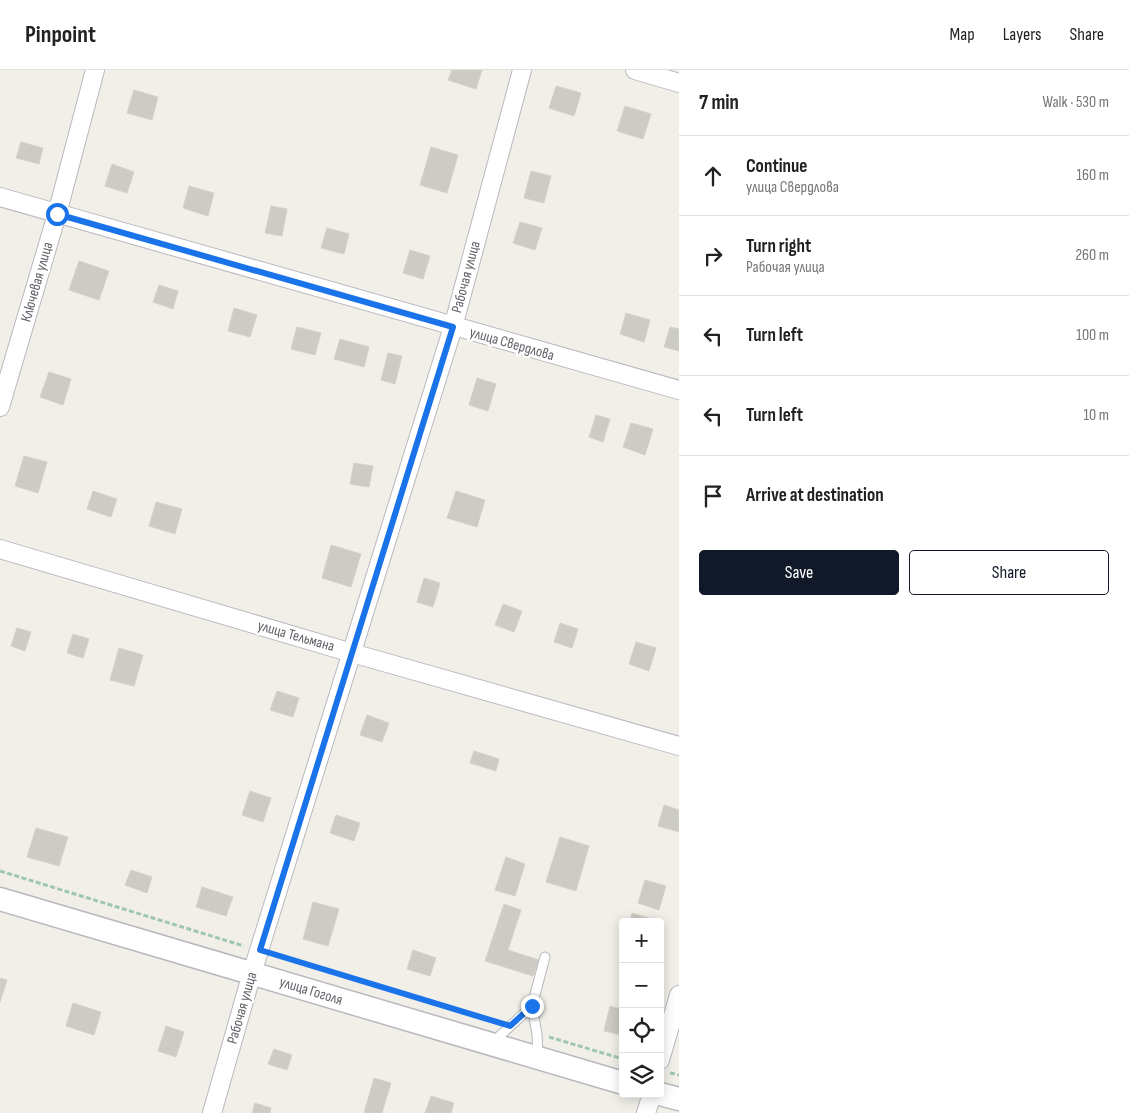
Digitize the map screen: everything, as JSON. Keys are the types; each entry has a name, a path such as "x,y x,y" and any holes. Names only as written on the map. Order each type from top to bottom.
{"street":[{"name":"Ключевая улица","path":"0,406 57,214 95,70"},
{"name":"Рабочая улица","path":"212,1113 252,973 453,327 522,70"},
{"path":"635,70 679,83"},
{"name":"улица Свердлова","path":"0,197 679,390"},
{"name":"улица Тельмана","path":"0,549 352,653 679,746"},
{"name":"улица Гоголя","path":"0,899 619,1082"},
{"path":"662,1053 679,995"},
{"path":"664,1095 679,1099"},
{"path":"646,1113 651,1098"}],"lane":[{"path":"538,1058 537,1034 532,1006 545,957"},
{"path":"491,1044 532,1006"}],"path":[{"path":"0,871 510,1026"},
{"path":"537,1034 619,1058"}],"building":[{"path":"452,70 482,70 476,89 448,80"},
{"path":"556,86 581,93 574,116 549,108"},
{"path":"134,90 158,97 152,120 127,113"},
{"path":"625,106 651,114 643,139 617,131"},
{"path":"21,142 43,148 39,164 16,158"},
{"path":"431,147 458,155 447,193 420,185"},
{"path":"112,164 134,172 127,193 105,186"},
{"path":"531,171 551,176 544,203 524,198"},
{"path":"189,186 214,193 208,216 183,208"},
{"path":"271,206 287,209 282,236 265,233"},
{"path":"520,222 542,228 535,250 513,243"},
{"path":"327,228 349,234 344,254 321,248"},
{"path":"410,250 430,256 423,279 403,273"},
{"path":"79,261 109,271 99,300 69,290"},
{"path":"159,285 178,291 173,309 153,302"},
{"path":"234,308 257,315 250,337 228,331"},
{"path":"626,313 650,320 644,342 620,334"},
{"path":"297,327 321,333 315,355 291,349"},
{"path":"670,327 679,329 679,351 664,347"},
{"path":"340,339 369,347 364,367 334,359"},
{"path":"388,353 402,356 395,384 381,380"},
{"path":"49,372 71,379 63,405 40,397"},
{"path":"477,378 496,384 488,411 469,405"},
{"path":"596,415 610,419 603,442 589,437"},
{"path":"631,423 653,429 645,455 623,447"},
{"path":"24,456 47,462 38,493 15,486"},
{"path":"354,463 373,466 369,487 350,484"},
{"path":"93,491 117,499 111,517 87,509"},
{"path":"456,491 485,500 477,527 447,518"},
{"path":"156,502 182,509 175,534 149,526"},
{"path":"331,545 361,554 351,587 322,578"},
{"path":"424,578 440,583 433,607 417,602"},
{"path":"503,604 522,611 514,632 495,625"},
{"path":"560,623 578,629 572,648 554,642"},
{"path":"17,628 31,632 25,651 11,646"},
{"path":"73,634 89,639 83,658 67,653"},
{"path":"636,642 656,648 649,671 629,664"},
{"path":"119,648 143,655 134,686 110,680"},
{"path":"277,691 299,698 293,717 270,710"},
{"path":"367,715 389,723 382,742 360,735"},
{"path":"474,751 499,759 496,771 470,763"},
{"path":"250,791 271,798 263,822 242,815"},
{"path":"664,805 679,810 679,832 658,826"},
{"path":"336,815 360,823 354,841 330,833"},
{"path":"36,828 68,837 59,866 27,857"},
{"path":"560,837 589,846 576,891 546,882"},
{"path":"506,857 525,864 515,896 495,890"},
{"path":"131,870 152,877 147,893 125,885"},
{"path":"645,880 666,886 659,910 638,903"},
{"path":"202,887 233,897 226,916 196,907"},
{"path":"313,902 339,909 328,946 303,939"},
{"path":"504,904 521,910 508,950 539,960 533,976 485,961"},
{"path":"632,913 648,918 631,918"},
{"path":"413,950 436,958 430,976 407,969"},
{"path":"0,978 7,980 0,1002"},
{"path":"73,1003 101,1012 94,1035 66,1026"},
{"path":"610,1006 619,1009 619,1035 604,1031"},
{"path":"166,1026 184,1032 176,1057 158,1051"},
{"path":"274,1049 292,1055 287,1070 268,1064"},
{"path":"374,1078 391,1083 382,1113 364,1113"},
{"path":"431,1096 454,1103 451,1113 425,1113"},
{"path":"255,1103 271,1108 270,1113 252,1113"}],"route":[{"path":"57,214 453,327 260,950 510,1026 532,1006"}]}
